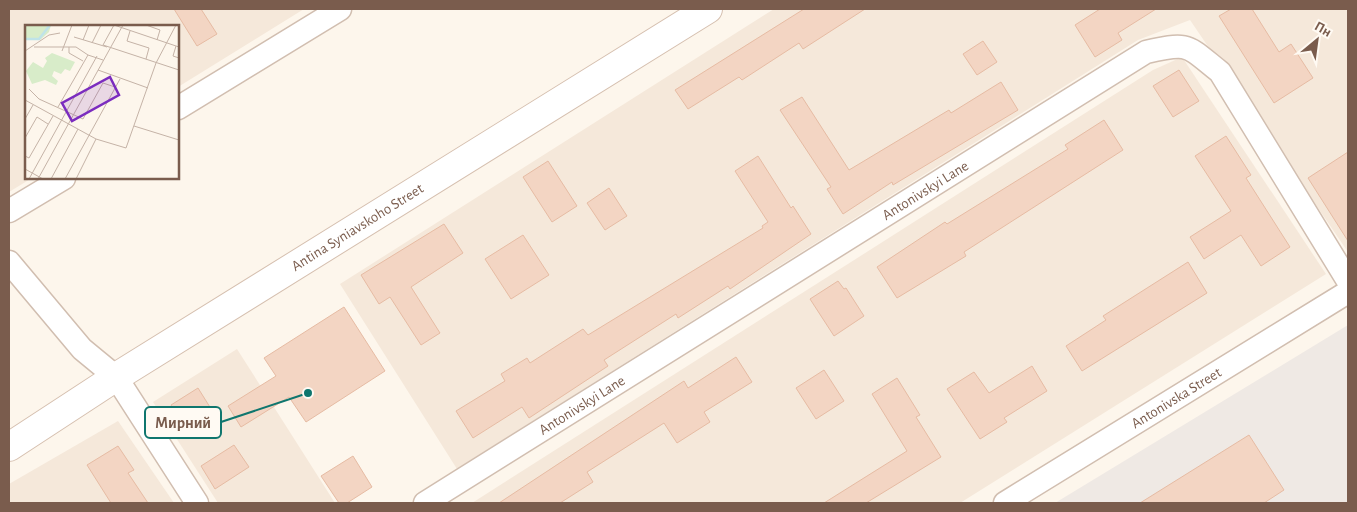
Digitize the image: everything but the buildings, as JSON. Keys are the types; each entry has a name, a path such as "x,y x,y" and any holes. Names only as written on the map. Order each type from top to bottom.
{"street":[{"path":"179,107 340,9"},
{"name":"Antina Syniavskoho Street","path":"9,447 116,377 708,9"},
{"name":"Antonivskyi Lane","path":"425,503 1146,52 1172,46 1188,46 1220,72 1348,281"},
{"path":"9,211 62,179"},
{"path":"9,262 82,349 116,377 197,503"},
{"name":"Antonivska Street","path":"1005,503 1348,292"}],"shaded area":[{"path":"9,9 304,9 179,86 179,25 25,25 25,179 30,179 9,192"},
{"path":"774,9 1348,9 1348,252 1190,20 1138,40 457,469 340,284"},
{"path":"1182,57 1326,274 960,503 472,503 1153,70"},
{"path":"1348,325 1348,503 1055,503"},
{"path":"237,349 335,503 218,503 153,402"},
{"path":"118,421 174,503 9,503 9,484"}],"place":[{"name":"Мирний","path":"308,393"}]}
